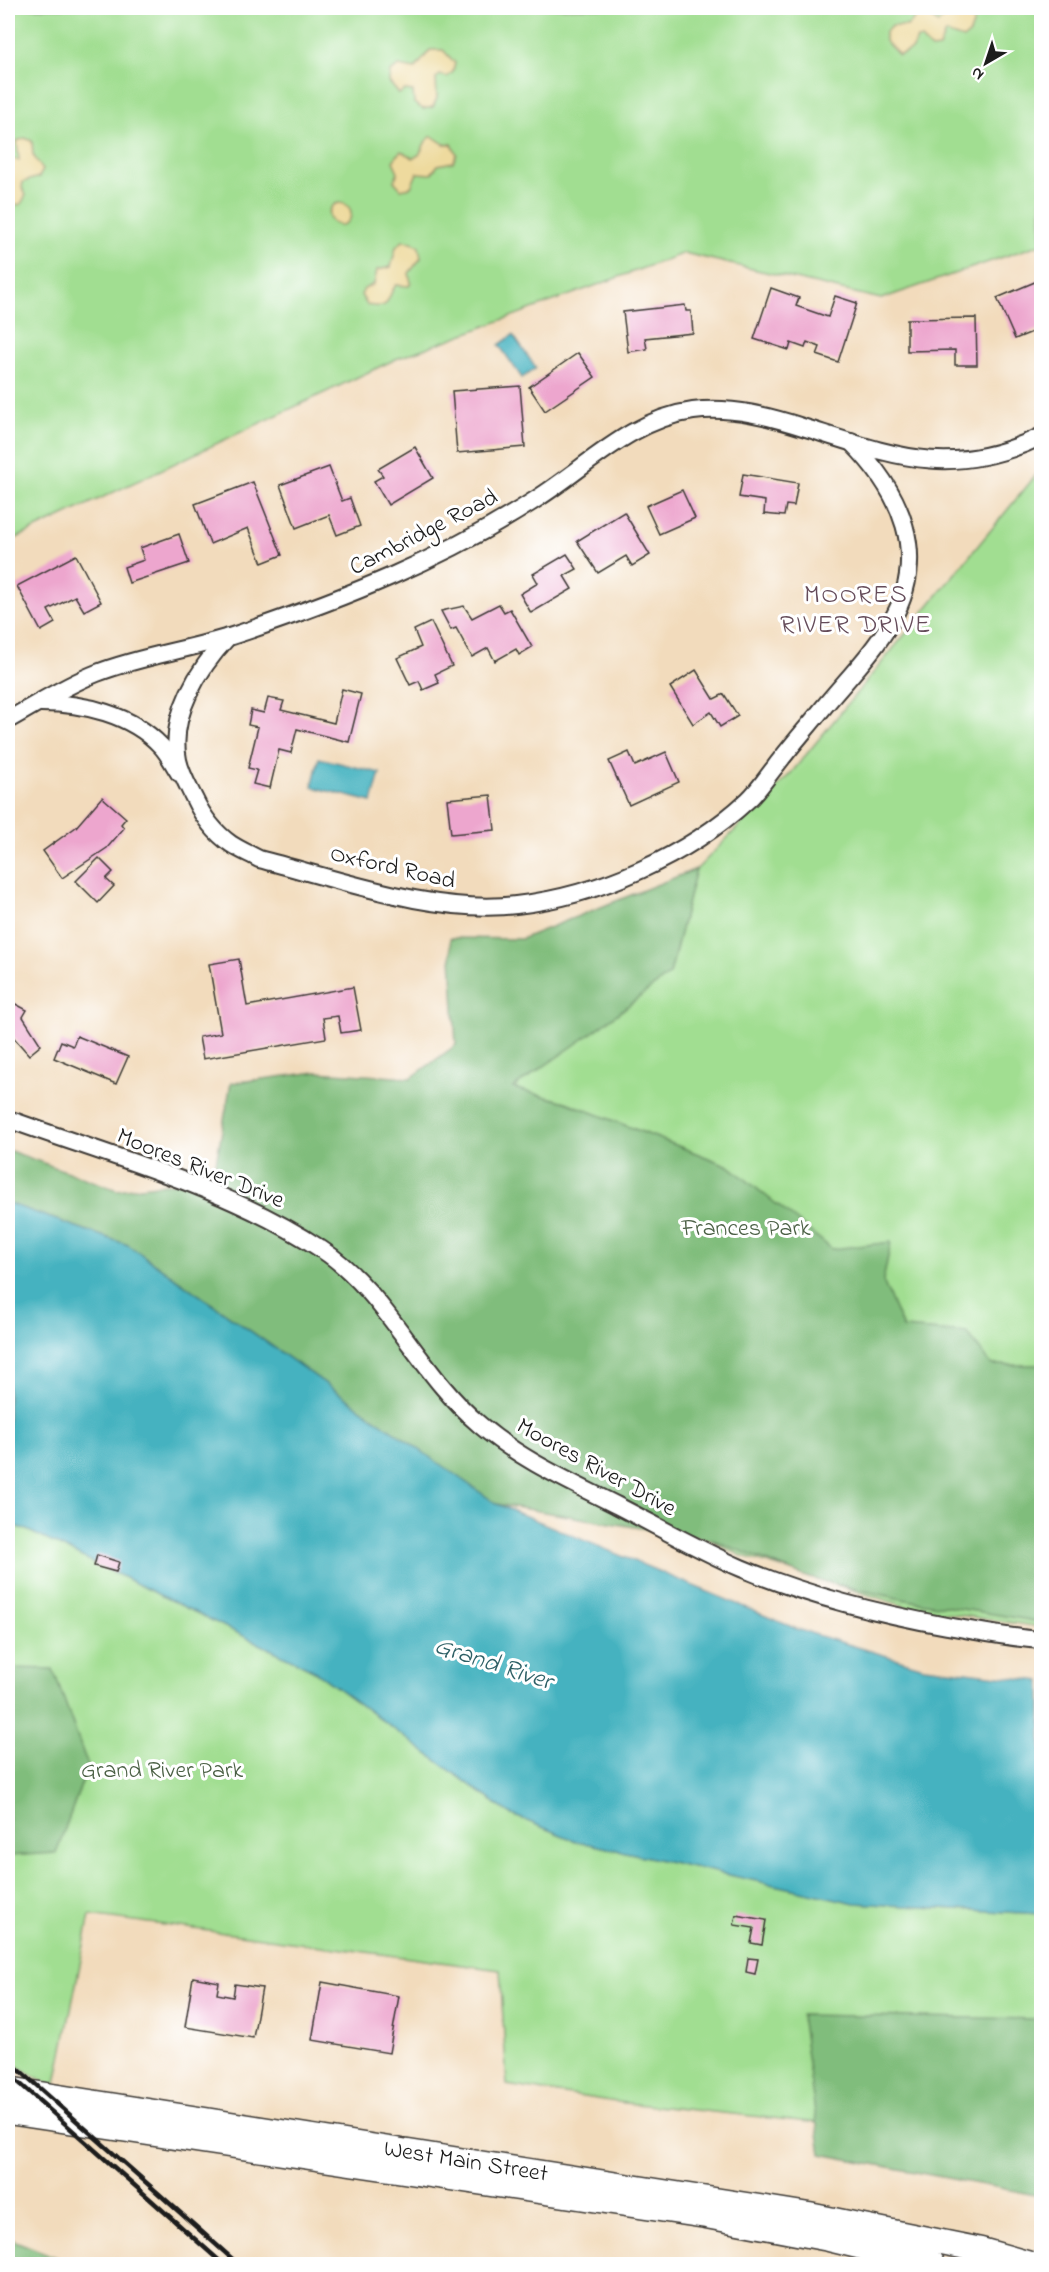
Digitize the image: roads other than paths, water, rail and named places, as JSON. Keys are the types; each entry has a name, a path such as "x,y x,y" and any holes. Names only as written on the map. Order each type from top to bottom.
{"main road":[{"name":"West Main Street","path":"8,2089 692,2196 923,2237 1030,2265"},
{"name":"West Main Street","path":"8,2112 706,2216 829,2239 926,2263"}],"street":[{"name":"Cambridge Road","path":"8,720 97,673 228,637 370,587 457,547 540,497 609,446 640,428 667,417 694,411 732,410 771,417 888,454 967,461 1009,452 1041,436"},
{"name":"Oxford Road","path":"40,702 71,703 128,722 160,745 185,781 199,809 216,831 231,844 260,859 447,905 483,907 517,905 588,889 625,875 719,826 750,798 872,650 891,622 903,596 909,571 909,550 904,522 875,466 851,442"},
{"name":"Oxford Road","path":"185,781 178,759 179,731 184,707 207,660 228,637"},
{"name":"Moores River Drive","path":"8,1119 205,1191 256,1213 323,1250 358,1278 448,1394 479,1425 551,1473 740,1568 836,1602 940,1624 1041,1640"}],"water":[{"path":"513,335 536,368 522,378 499,345"},
{"path":"319,758 380,773 372,802 312,787"},
{"name":"Grand River","path":"8,1203 128,1245 497,1504 797,1629 924,1667 1041,1681 1041,1914 855,1903 576,1841 510,1814 313,1670 27,1530 8,1524"}],"railway":[{"path":"8,2060 238,2264"},
{"path":"8,2073 223,2264"}],"district":[{"name":"MOORES RIVER DRIVE","path":"856,608"}],"park label":[{"name":"Frances Park","path":"746,1227"},
{"name":"Grand River Park","path":"162,1769"}]}
